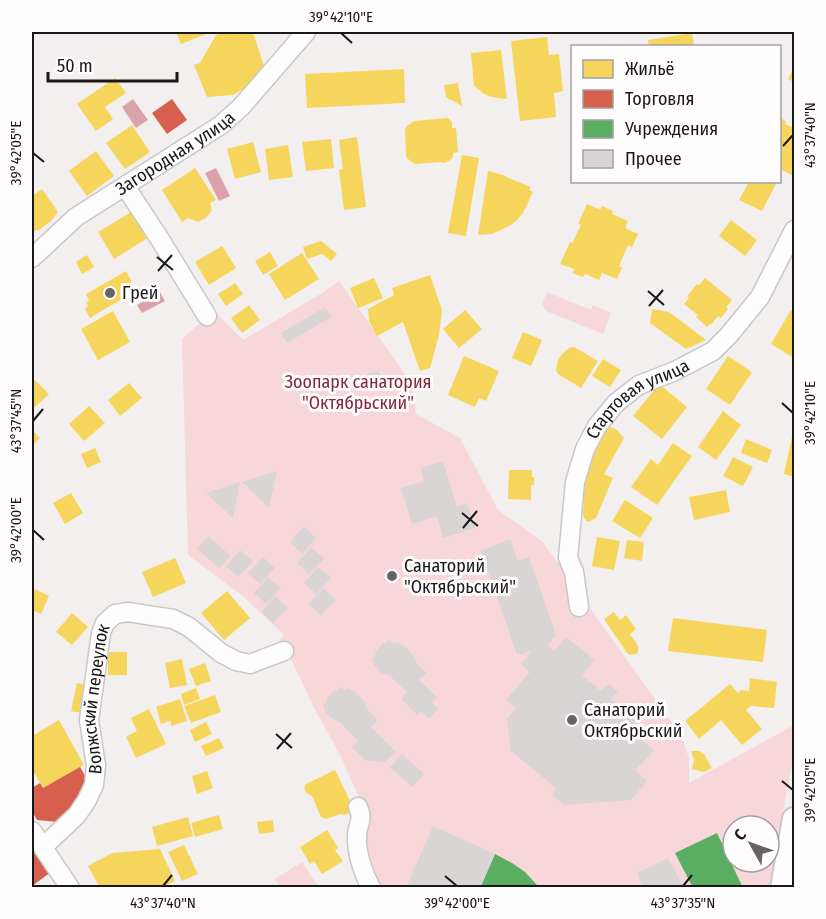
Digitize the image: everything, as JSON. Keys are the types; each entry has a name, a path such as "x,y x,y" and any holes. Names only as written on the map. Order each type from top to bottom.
{"street":[{"name":"Загородная улица","path":"32,258 76,217 221,124 241,107 306,32"},
{"path":"125,186 207,316"},
{"name":"Стартовая улица","path":"579,607 574,572 568,558 575,482 585,449 597,426 616,403 639,385 675,371 713,351 760,297 795,230"},
{"name":"Волжский переулок","path":"43,847 77,815 94,784 96,765 89,720 101,633 105,623 115,614 128,612 173,619 189,627 221,653 236,661 250,664 284,651"},
{"path":"358,807 362,816 357,835 358,850 371,888"},
{"path":"782,888 795,819"},
{"path":"32,831 70,888"}],"green space":[{"name":"Санаторий \"Октябрьский\"","path":"339,281 412,384 416,414 460,438 498,510 542,541 681,735 689,758 689,783 794,725 794,754 781,823 781,814 721,814 721,874 771,874 769,887 379,887 365,849 367,816 339,753 314,708 291,659 277,644 284,635 244,597 188,555 182,339 214,311 243,340"},
{"path":"547,292 591,310 593,305 611,313 603,334 546,311 542,304"},
{"path":"302,862 319,887 280,887 275,879"}],"shaded area":[{"path":"133,99 148,120 136,128 122,107"},
{"path":"216,168 230,196 219,201 205,173"},
{"path":"160,292 165,301 142,313 137,305"}],"building: Жильё":[{"path":"176,32 211,32 181,44"},
{"path":"224,32 253,32 267,75 233,95 207,97 194,65 200,63 216,35"},
{"path":"692,33 694,45 649,45 648,40"},
{"path":"547,37 549,55 559,54 563,91 554,93 556,117 520,121 511,41"},
{"path":"501,50 507,99 491,97 474,86 471,53"},
{"path":"794,67 794,82 788,79"},
{"path":"404,69 405,103 307,108 305,74"},
{"path":"115,78 126,93 105,107 113,119 96,131 77,104"},
{"path":"458,83 462,106 446,97 444,85"},
{"path":"448,118 452,122 452,128 456,128 458,152 453,153 453,157 444,163 415,164 408,159 405,129 407,126 414,121"},
{"path":"781,118 786,121 785,124 794,128 794,176 781,170"},
{"path":"132,125 150,152 125,169 106,143"},
{"path":"357,137 366,207 344,210 339,170 343,169 339,140"},
{"path":"331,139 334,168 306,171 302,142"},
{"path":"253,142 261,172 235,179 227,149"},
{"path":"288,145 293,177 269,180 265,149"},
{"path":"96,151 114,176 87,196 69,171"},
{"path":"462,155 479,158 466,236 448,233"},
{"path":"195,168 216,200 210,203 212,210 206,218 198,222 188,218 182,222 162,190"},
{"path":"488,171 531,187 529,190 533,192 523,213 516,221 492,234 478,235"},
{"path":"748,183 776,183 762,211 739,200"},
{"path":"42,189 58,212 39,230 32,231 32,196"},
{"path":"587,204 600,210 602,206 613,211 612,214 628,221 625,228 638,234 632,247 628,245 619,266 622,268 617,279 602,273 599,280 585,274 583,277 572,273 574,269 560,264 581,225 578,224"},
{"path":"133,211 149,237 114,259 98,232"},
{"path":"731,220 757,240 745,256 719,236"},
{"path":"321,241 337,254 331,261 322,254 307,259 303,247"},
{"path":"222,246 236,268 209,285 195,262"},
{"path":"270,252 278,266 263,275 255,261"},
{"path":"302,253 319,279 285,300 269,274"},
{"path":"87,255 94,267 82,274 76,262"},
{"path":"126,271 132,282 126,285 128,288 124,290 127,296 90,318 85,309 89,301 86,294"},
{"path":"430,275 442,310 439,335 430,368 420,371 403,322 377,336 369,321 368,309 394,295 392,288"},
{"path":"374,278 383,298 358,308 350,288"},
{"path":"705,278 732,300 721,318 718,316 707,327 696,317 698,315 684,304 689,298 687,296"},
{"path":"235,283 243,294 226,306 218,294"},
{"path":"249,305 260,320 242,333 231,318"},
{"path":"652,309 669,312 706,340 686,349 650,323"},
{"path":"465,310 482,329 459,348 443,329"},
{"path":"791,310 794,313 794,358 771,344"},
{"path":"113,311 130,342 98,360 81,329"},
{"path":"523,332 542,340 531,366 512,358"},
{"path":"574,347 598,361 581,388 558,374 556,370 562,354"},
{"path":"464,356 499,371 486,401 479,398 475,407 448,395"},
{"path":"728,356 752,372 730,405 706,389"},
{"path":"603,359 621,370 610,387 592,376"},
{"path":"35,380 49,394 34,408 32,383"},
{"path":"129,383 142,398 120,416 108,400"},
{"path":"659,384 687,407 662,439 633,416"},
{"path":"89,406 105,423 84,441 69,424"},
{"path":"723,411 741,425 716,460 698,447"},
{"path":"611,427 624,438 604,474 613,478 596,518 588,522 583,515 585,472 607,428"},
{"path":"32,430 40,438 32,446"},
{"path":"792,437 794,437 794,477 784,474"},
{"path":"746,439 772,450 767,463 741,453"},
{"path":"673,443 692,456 657,505 631,487 651,459 658,465"},
{"path":"95,448 101,462 87,468 81,454"},
{"path":"733,457 753,467 743,486 723,476"},
{"path":"509,470 532,470 534,485 531,485 531,500 508,499"},
{"path":"726,490 730,512 694,520 689,497"},
{"path":"71,493 83,513 65,524 53,503"},
{"path":"625,500 653,518 640,538 612,521"},
{"path":"597,537 620,541 614,570 592,566"},
{"path":"627,540 644,542 642,561 624,558"},
{"path":"175,558 186,583 153,597 142,572"},
{"path":"35,589 49,596 41,614 32,610 32,596"},
{"path":"227,591 250,618 224,640 201,613"},
{"path":"614,612 620,620 626,615 636,629 630,634 638,646 636,654 627,653 604,619"},
{"path":"72,613 88,627 72,645 56,632"},
{"path":"673,618 767,630 763,662 668,651"},
{"path":"108,652 127,652 127,675 108,675"},
{"path":"182,659 187,685 170,688 165,663"},
{"path":"205,663 211,681 196,686 189,669"},
{"path":"750,678 777,682 774,708 751,706 746,710 762,729 742,745 721,720 699,739 685,721 730,684 738,693 741,690 749,691"},
{"path":"77,683 91,686 86,714 71,711"},
{"path":"196,688 200,699 184,705 181,694"},
{"path":"215,695 221,712 191,723 184,706"},
{"path":"180,699 187,721 172,726 170,721 161,724 156,707"},
{"path":"149,709 166,744 136,758 126,737 137,731 131,718"},
{"path":"59,720 84,765 43,788 32,769 32,736"},
{"path":"206,722 212,734 195,742 190,730"},
{"path":"219,738 224,748 206,756 201,746"},
{"path":"691,751 704,754 712,768 704,772 692,769 694,760"},
{"path":"335,770 353,807 352,812 327,819 321,817 312,796 304,789 306,784"},
{"path":"207,771 213,788 197,794 192,776"},
{"path":"219,815 223,829 195,837 191,823"},
{"path":"188,817 193,836 157,846 152,827"},
{"path":"273,820 274,832 259,834 257,822"},
{"path":"327,830 338,848 335,850 343,861 322,874 314,861 310,864 300,847"},
{"path":"184,845 198,874 182,881 168,852"},
{"path":"160,849 175,881 161,888 100,888 88,866 112,853"}],"building: Торговля":[{"path":"172,99 187,120 167,134 152,113"},
{"path":"80,767 91,786 86,797 71,806 72,812 58,822 37,820 32,811 32,788 40,783 43,788"},
{"path":"32,843 51,872 32,886"}],"building: Учреждения":[{"path":"717,833 721,841 721,874 736,874 743,888 693,888 675,853"},
{"path":"495,854 525,872 537,885 533,888 480,888"}],"building: Прочее":[{"path":"325,307 331,317 287,343 281,333"},
{"path":"379,371 381,383 370,385 368,373"},
{"path":"443,461 457,507 467,503 475,528 443,538 437,516 412,524 401,488 424,481 421,468"},
{"path":"277,471 269,508 242,482"},
{"path":"240,482 233,518 206,493"},
{"path":"304,526 316,538 302,554 290,542"},
{"path":"208,536 231,556 219,568 197,549"},
{"name":"Санаторий Октябрьский","path":"510,539 518,561 529,557 556,635 548,645 554,651 566,637 594,660 582,676 601,691 608,684 618,692 611,699 638,722 630,731 654,750 635,770 647,781 631,800 564,805 552,795 557,789 511,751 507,719 516,708 506,700 530,672 521,664 532,651 517,655 481,551"},
{"path":"311,547 324,559 309,574 297,563"},
{"path":"240,550 253,561 238,577 226,566"},
{"path":"263,557 275,568 260,584 248,573"},
{"path":"318,567 331,578 316,594 304,583"},
{"path":"268,577 281,588 266,604 254,593"},
{"path":"323,588 336,600 321,615 309,604"},
{"path":"275,596 288,608 273,623 261,612"},
{"path":"389,640 407,648 416,663 427,673 419,680 437,697 432,703 438,709 429,719 421,711 417,715 401,699 407,692 373,664 372,659 376,655 374,653"},
{"path":"341,687 346,691 348,688 359,695 368,710 378,720 371,727 396,752 385,762 365,760 352,747 358,741 340,722 331,718 325,711 323,706 326,700 335,689 337,691"},
{"path":"402,754 424,774 412,787 390,767"},
{"path":"433,826 495,854 480,888 406,888"},
{"path":"668,858 684,888 643,888 637,873"}],"place":[{"name":"Грей","path":"110,293"},
{"name":"Санаторий \"Октябрьский\"","path":"392,576"},
{"name":"Санаторий Октябрьский","path":"572,720"}],"park label":[{"name":"Зоопарк санатория \"Октябрьский\"","path":"358,392"}]}
